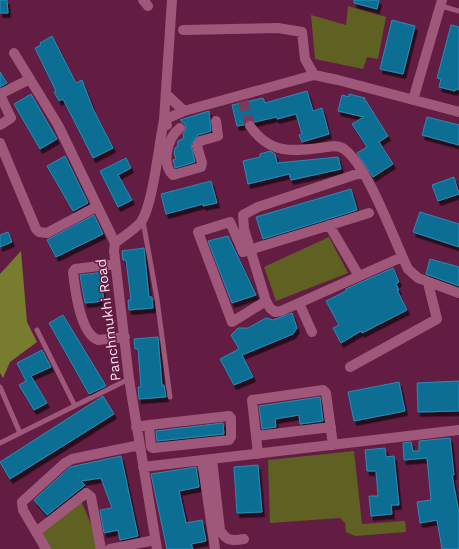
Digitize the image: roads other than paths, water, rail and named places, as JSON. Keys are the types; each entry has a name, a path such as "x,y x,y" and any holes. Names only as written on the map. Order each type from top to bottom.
{"street":[{"name":"Panchmukhi Road","path":"156,544 129,379 114,251 115,243 135,228 142,220 149,201 164,120 172,0"},
{"path":"413,100 441,3"},
{"path":"183,30 278,28 302,32 305,59 314,75"},
{"path":"14,52 58,125 96,207 115,243"},
{"path":"216,121 218,136 200,141 196,146 202,163 201,167 174,176 170,172 167,155 168,142 176,131 164,120 184,111 242,98 314,75 459,112"},
{"path":"0,125 11,118 0,94 30,79"},
{"path":"166,94 184,111"},
{"path":"250,126 264,141 283,150 294,151 335,146 342,147 351,154 363,172 408,269 418,278 428,283 459,293"},
{"path":"0,143 36,229 39,232 47,233 96,207"},
{"path":"363,172 247,211 243,215 244,229 266,301 270,308 275,312 299,303 402,257"},
{"path":"266,301 232,322 198,232 230,222 243,252 369,213"},
{"path":"328,225 359,276"},
{"path":"115,264 75,269 73,272 77,303 88,331 93,338 98,340 125,337"},
{"path":"350,367 437,319 428,283"},
{"path":"299,303 312,332"},
{"path":"258,454 252,400 261,398 325,391 333,445"},
{"path":"136,426 228,416 231,418 231,437 226,440 153,448 151,447 149,425"},
{"path":"256,436 331,427"},
{"path":"143,467 459,430"},
{"path":"226,440 228,457"},
{"path":"46,549 23,510 22,502 65,463 80,456 140,445"},
{"path":"207,460 220,530 224,538 231,541 244,539"},
{"path":"207,460 215,549"},
{"path":"36,532 86,493 91,497 101,549"},
{"path":"110,549 156,544"}],"lane":[{"path":"441,3 459,11"},
{"path":"142,220 157,299 170,398"},
{"path":"37,330 75,406"},
{"path":"0,443 129,379"},
{"path":"0,387 20,433"}],"tunnel":[{"path":"243,101 250,126"}]}
